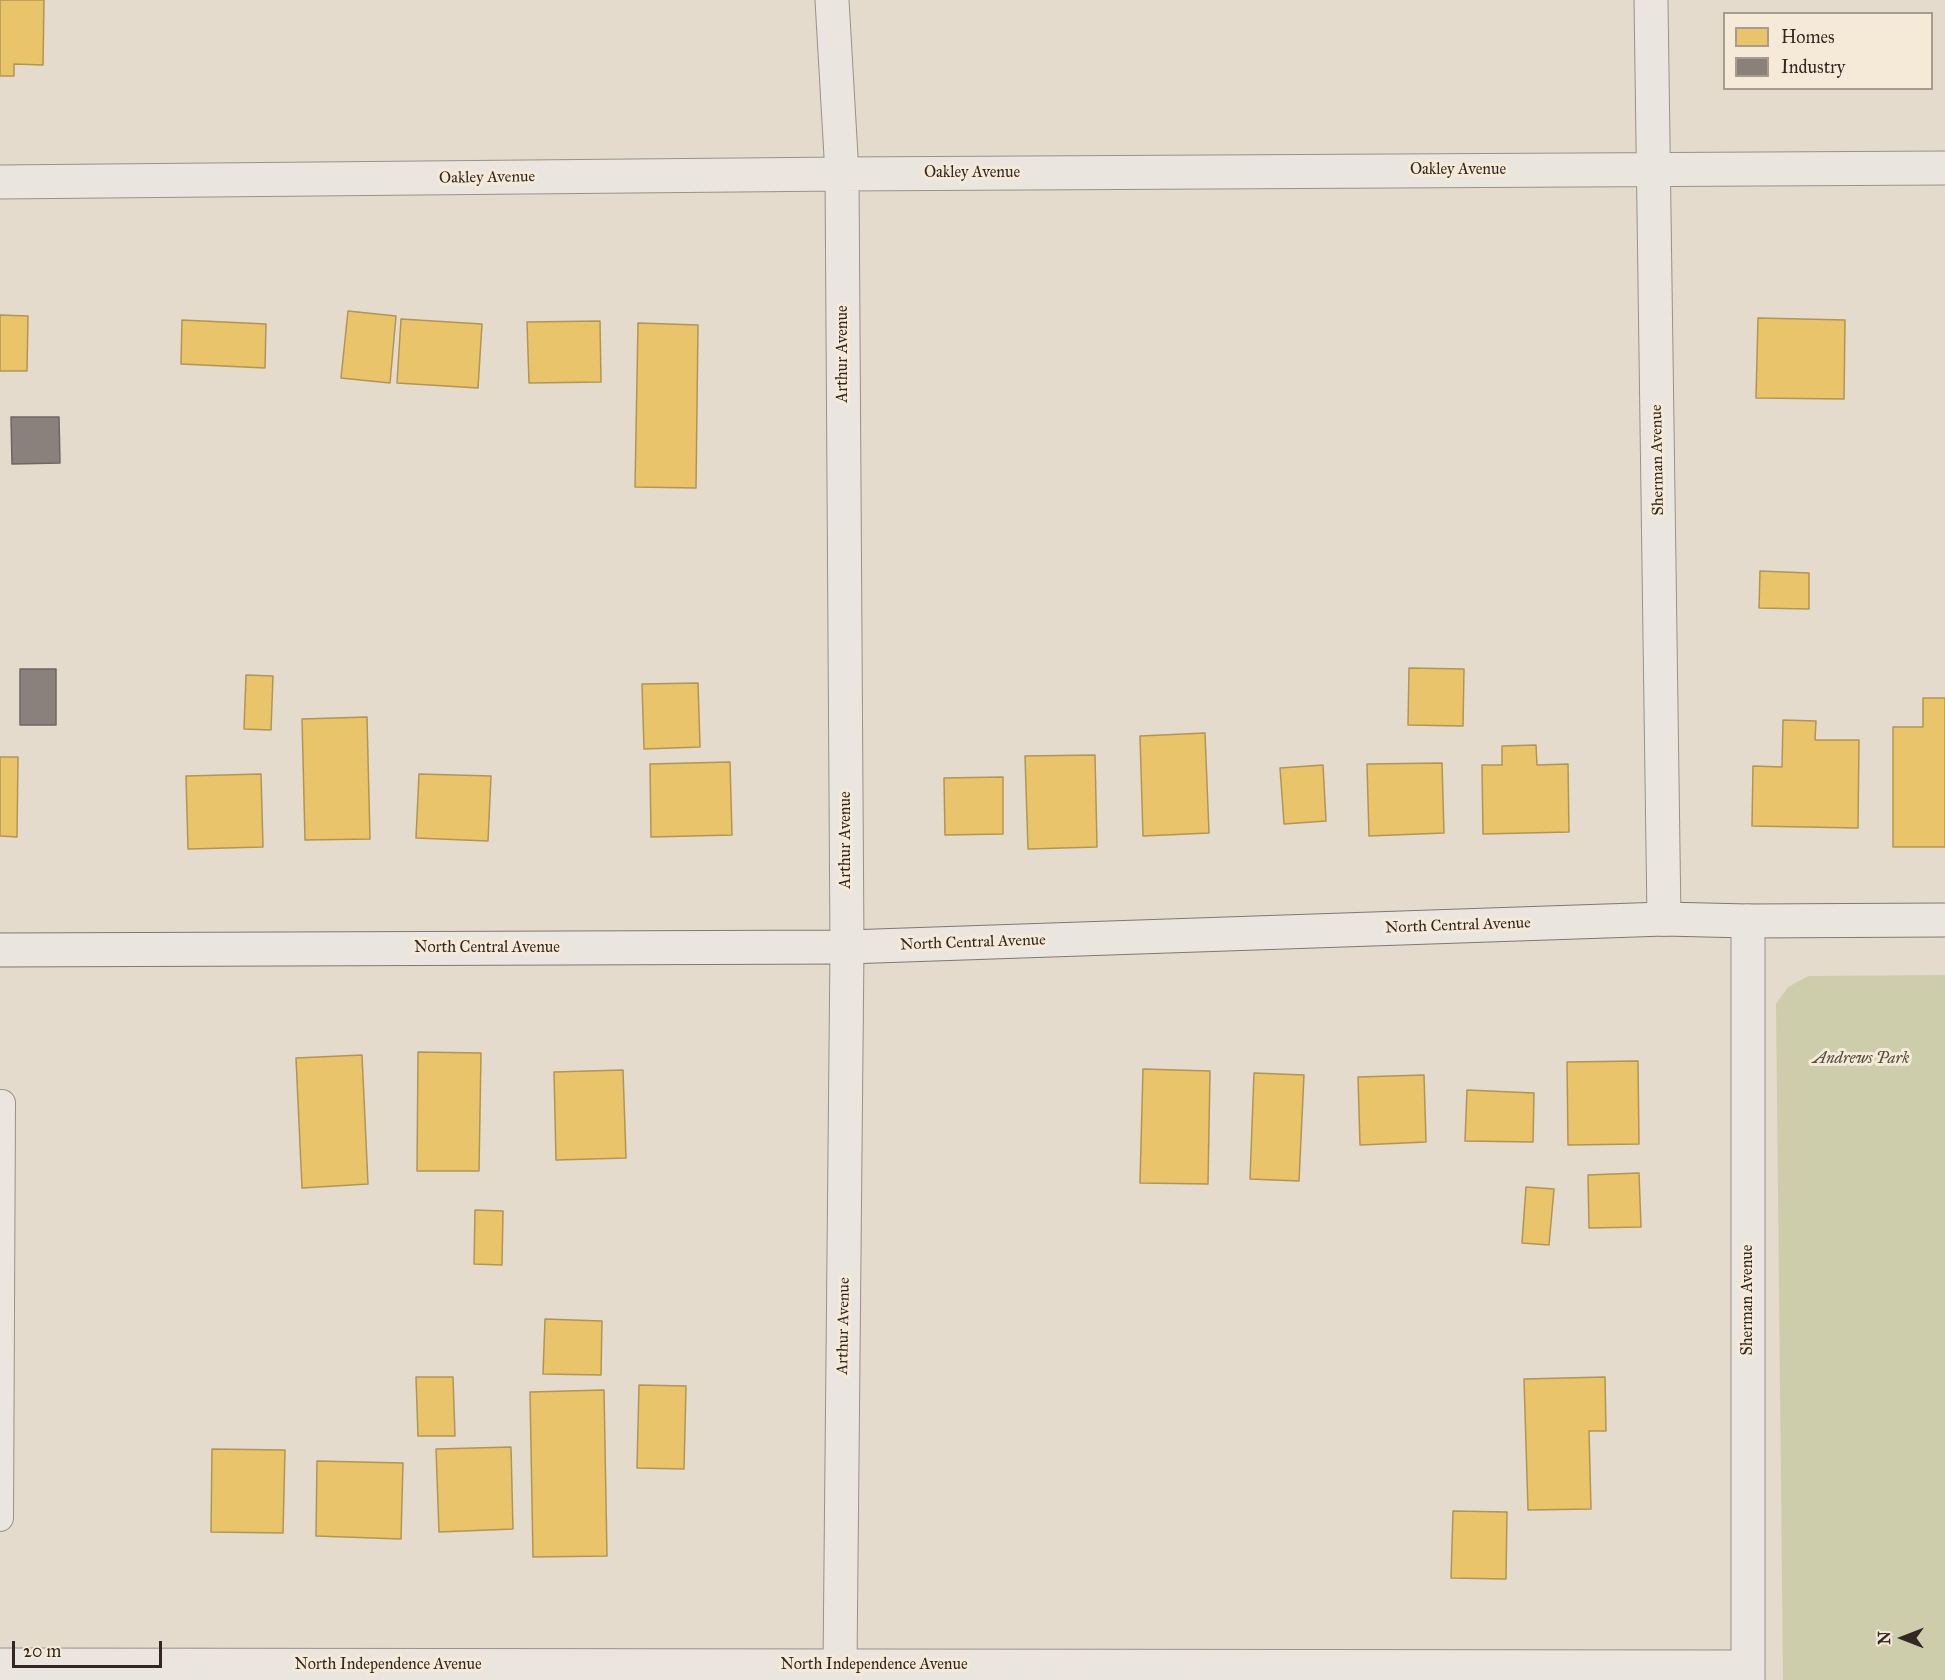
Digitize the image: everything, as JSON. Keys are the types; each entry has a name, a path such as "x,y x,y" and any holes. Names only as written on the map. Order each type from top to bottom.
{"street":[{"name":"Arthur Avenue","path":"832,0 842,174 847,947 839,1673"},
{"name":"Sherman Avenue","path":"1651,0 1664,919"},
{"name":"Oakley Avenue","path":"0,182 842,174 1945,168"},
{"name":"North Central Avenue","path":"0,950 847,947 1664,919 1945,920"},
{"name":"Sherman Avenue","path":"1748,921 1748,1673"},
{"name":"North Independence Avenue","path":"0,1665 839,1673 1748,1673"}],"lane":[{"path":"0,1103 2,1103 2,1127 0,1518"}],"green space":[{"name":"Andrews Park","path":"1945,975 1945,1680 1783,1680 1776,1004 1788,987 1808,976"}],"building: Homes":[{"path":"0,0 44,0 43,65 14,64 14,76 0,76"},
{"path":"348,311 396,316 390,383 341,378"},
{"path":"0,315 28,316 27,371 0,371"},
{"path":"1758,318 1845,320 1844,399 1756,398"},
{"path":"401,319 482,324 478,388 397,383"},
{"path":"182,320 266,324 265,368 181,364"},
{"path":"600,321 601,382 529,383 527,322"},
{"path":"638,323 698,325 696,488 635,487"},
{"path":"1760,571 1809,573 1809,609 1759,608"},
{"path":"1409,668 1464,669 1463,726 1408,725"},
{"path":"246,675 273,676 271,730 244,729"},
{"path":"698,683 700,747 644,749 642,684"},
{"path":"1923,698 1945,698 1945,847 1893,847 1893,727 1923,727"},
{"path":"367,717 370,839 305,840 302,719"},
{"path":"1783,720 1816,721 1815,740 1859,740 1858,828 1752,826 1753,766 1782,767"},
{"path":"1205,733 1209,833 1143,836 1140,736"},
{"path":"1536,745 1537,765 1568,764 1569,832 1483,834 1482,765 1502,765 1502,746"},
{"path":"1095,755 1097,847 1028,849 1025,756"},
{"path":"0,757 18,757 17,837 0,836"},
{"path":"730,762 732,835 651,837 650,764"},
{"path":"1442,763 1444,833 1369,836 1367,764"},
{"path":"1323,765 1326,821 1284,824 1280,768"},
{"path":"261,774 263,847 188,849 186,776"},
{"path":"419,774 491,776 488,841 416,838"},
{"path":"1003,777 1003,834 945,835 944,778"},
{"path":"418,1052 481,1053 479,1171 417,1171"},
{"path":"362,1055 368,1184 302,1188 296,1058"},
{"path":"1638,1061 1639,1144 1568,1145 1567,1062"},
{"path":"1143,1069 1210,1071 1208,1184 1140,1183"},
{"path":"623,1070 626,1158 556,1160 554,1072"},
{"path":"1254,1073 1304,1075 1299,1181 1250,1179"},
{"path":"1424,1075 1426,1142 1360,1145 1358,1077"},
{"path":"1467,1090 1534,1093 1533,1142 1465,1141"},
{"path":"1639,1173 1641,1227 1589,1228 1588,1175"},
{"path":"1526,1187 1554,1189 1549,1245 1522,1243"},
{"path":"475,1210 503,1211 502,1265 474,1264"},
{"path":"545,1319 602,1321 601,1375 543,1374"},
{"path":"416,1377 453,1377 455,1436 418,1436"},
{"path":"1605,1377 1606,1431 1589,1431 1591,1509 1528,1510 1524,1379"},
{"path":"639,1385 686,1386 684,1469 637,1468"},
{"path":"604,1390 607,1556 533,1557 530,1392"},
{"path":"511,1447 513,1529 439,1532 436,1449"},
{"path":"212,1449 285,1450 283,1533 211,1532"},
{"path":"317,1461 403,1463 401,1539 316,1536"},
{"path":"1453,1511 1507,1512 1506,1579 1451,1578"}],"building: Industry":[{"path":"11,417 59,417 60,463 12,464"},
{"path":"20,669 56,669 56,725 20,725"}]}
